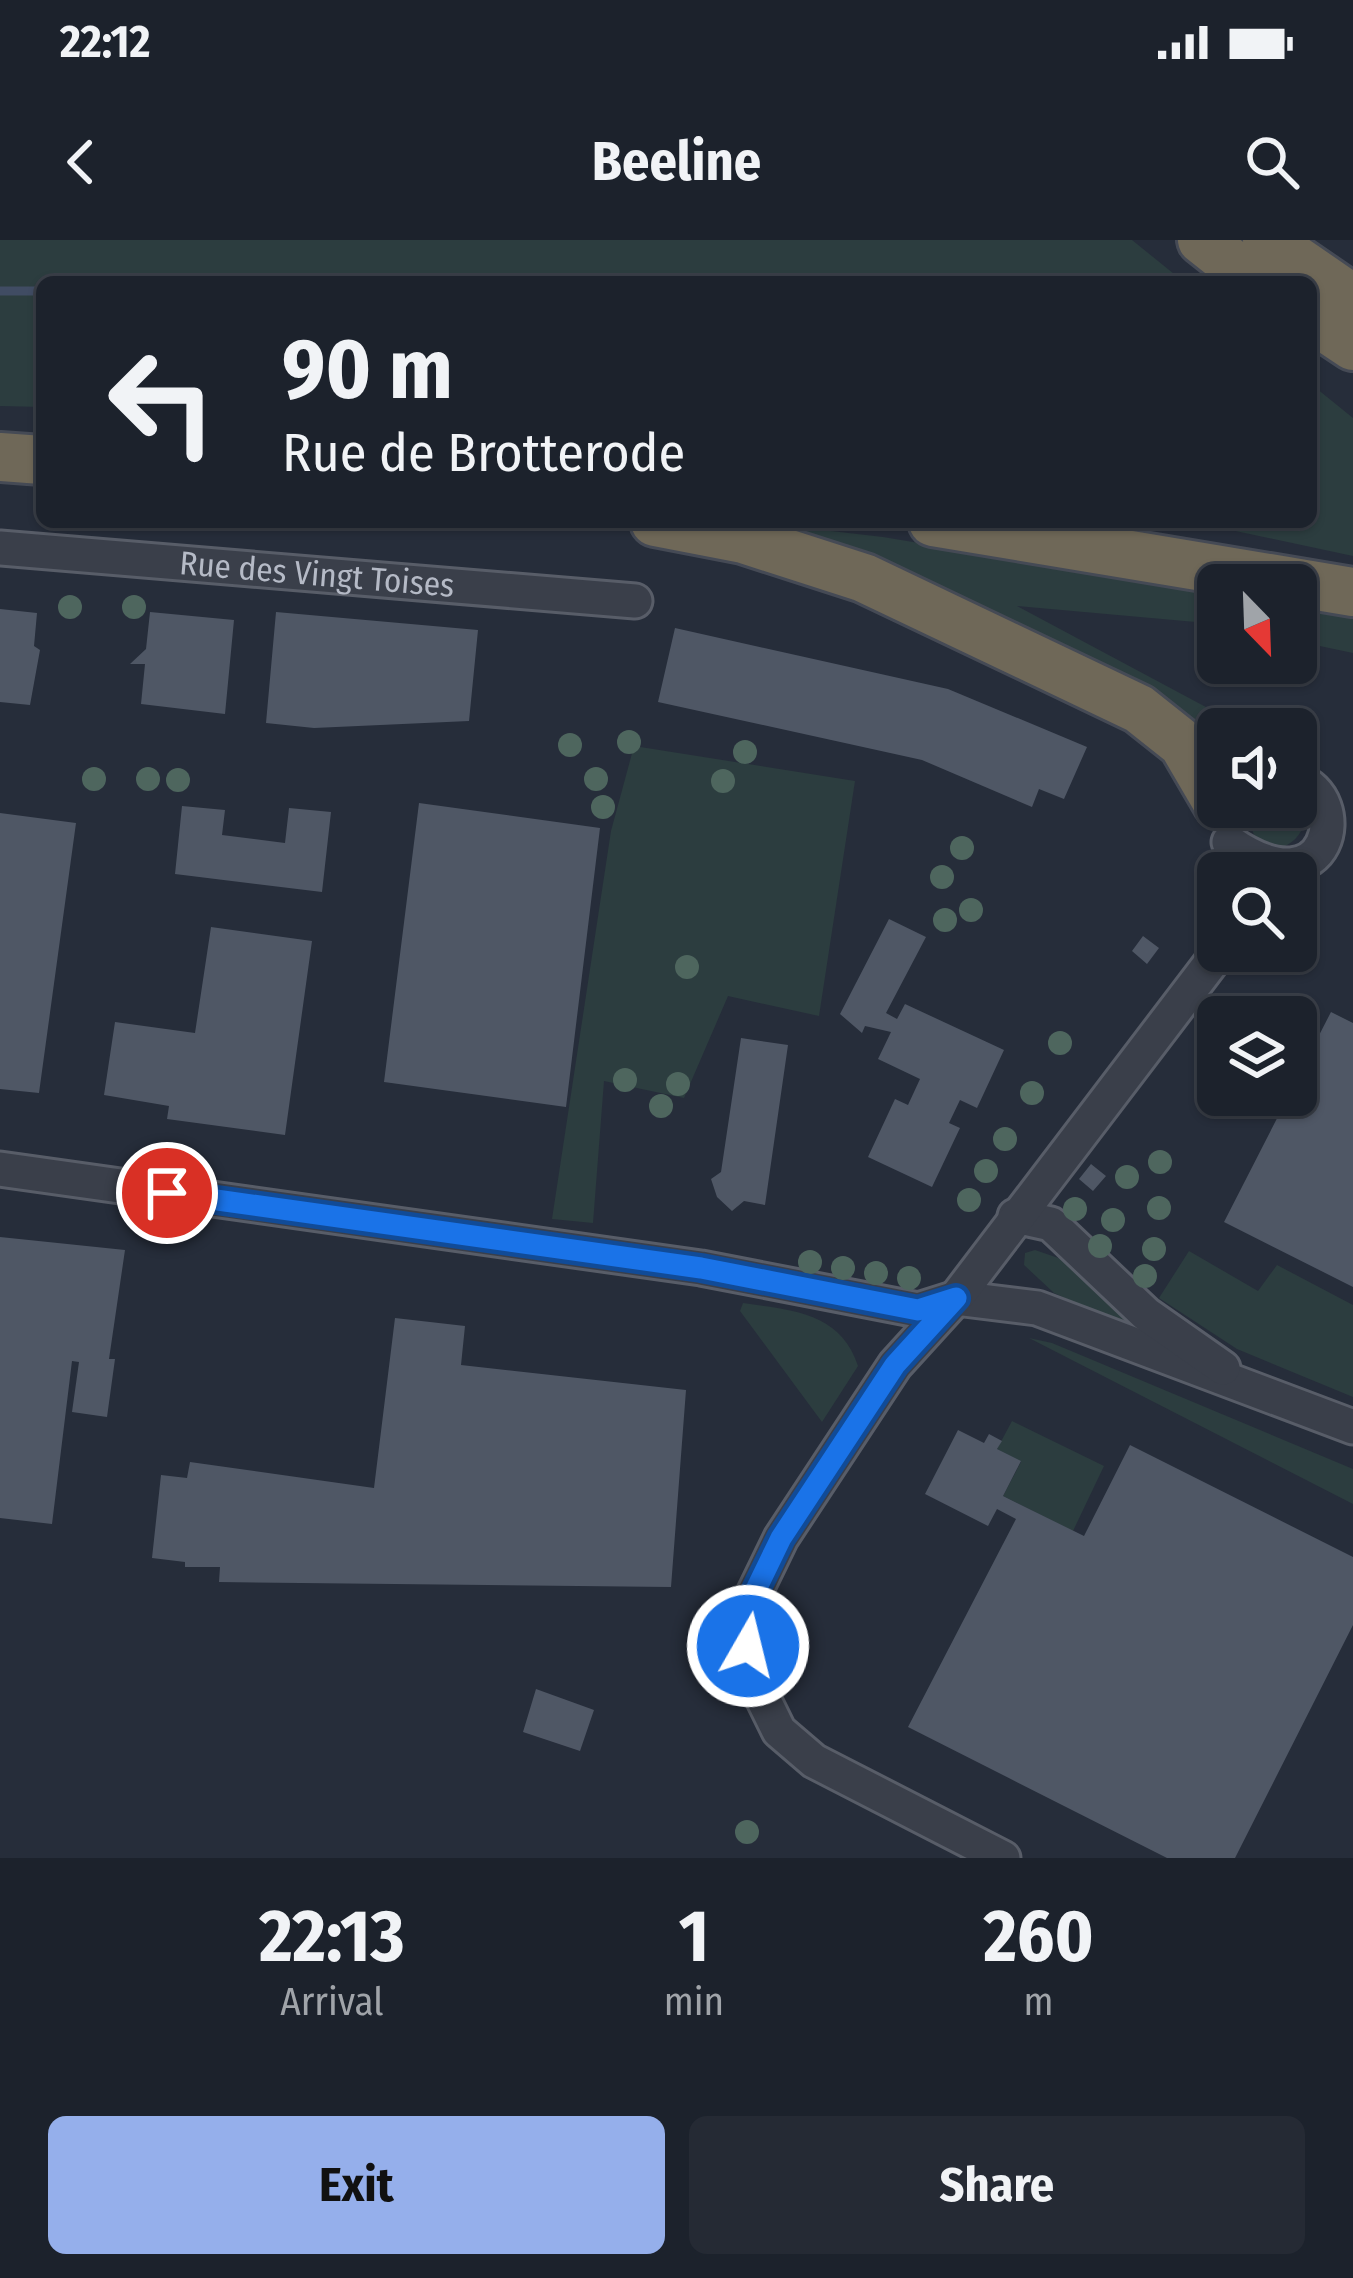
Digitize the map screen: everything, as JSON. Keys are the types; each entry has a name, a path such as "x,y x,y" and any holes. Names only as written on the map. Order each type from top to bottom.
{"highway":[{"path":"1202,240 1248,276"},
{"path":"1268,240 1353,299"},
{"path":"1317,323 1353,346"},
{"path":"0,436 36,438"},
{"path":"0,457 36,460"},
{"path":"688,528 742,538 864,578 1139,709 1184,744 1197,769"},
{"path":"969,528 1353,592"}],"street":[{"name":"Rue des Vingt Toises","path":"0,548 635,601"},
{"path":"1317,787 1327,797 1336,824 1328,845 1317,854"},
{"path":"1228,828 1253,852"},
{"path":"1003,1858 814,1761 779,1731 749,1670 747,1608 772,1556 902,1357 956,1298 1204,972"},
{"path":"0,1169 701,1268 918,1310 956,1298 1036,1308 1353,1426"},
{"path":"1015,1216 1051,1224 1146,1314 1238,1381"},
{"path":"877,1301 902,1357"}],"shaded area":[{"path":"0,240 1132,240 1177,276 36,276 36,407 0,406"},
{"path":"1317,389 1353,418 1353,556 1221,528 1317,528"},
{"path":"771,528 883,537 1197,589 1197,622 1017,606 1208,708 1197,708 1197,760"},
{"path":"1317,609 1353,615 1353,653 1317,645"},
{"path":"634,746 855,781 819,1016 728,996 684,1098 604,1081 593,1223 552,1219 611,831"},
{"path":"1252,828 1302,828 1287,845 1277,848 1259,841"},
{"path":"1035,1250 1073,1263 1150,1337 1054,1293 1024,1265 1025,1253"},
{"path":"1189,1251 1258,1291 1277,1265 1353,1305 1353,1397 1237,1349 1159,1298"},
{"path":"743,1303 812,1317 840,1334 850,1348 858,1366 822,1422 740,1311"},
{"path":"1029,1338 1052,1343 1353,1469 1353,1504"},
{"path":"1012,1421 1104,1466 1073,1531 1003,1496 1021,1462 997,1449"}],"building":[{"path":"0,609 37,613 34,646 40,650 30,705 0,702"},
{"path":"150,612 234,620 225,714 141,704 145,664 130,664 146,649"},
{"path":"276,612 478,630 469,721 314,728 266,723"},
{"path":"675,628 948,689 1087,747 1064,799 1039,789 1032,807 922,760 658,702"},
{"path":"419,803 600,828 566,1107 384,1082"},
{"path":"182,806 225,810 222,835 285,843 289,808 331,812 322,892 175,874"},
{"path":"0,813 76,823 39,1093 0,1089"},
{"path":"889,919 926,937 886,1013 897,1019 905,1004 1004,1050 977,1108 960,1100 949,1123 960,1128 932,1187 868,1157 895,1099 908,1105 920,1079 878,1059 891,1032 865,1026 862,1033 840,1014"},
{"path":"211,927 312,941 285,1135 167,1119 169,1106 104,1095 115,1022 195,1033"},
{"path":"1143,936 1159,948 1147,964 1132,951"},
{"path":"1331,1012 1353,1023 1353,1287 1224,1222 1278,1116 1317,1116 1317,1039"},
{"path":"741,1038 788,1045 765,1205 744,1201 732,1211 717,1197 711,1179 721,1172"},
{"path":"1091,1164 1106,1176 1093,1191 1079,1179"},
{"path":"0,1237 125,1250 109,1359 115,1359 107,1417 72,1412 79,1362 72,1361 52,1524 0,1518"},
{"path":"395,1318 465,1326 461,1365 686,1390 671,1587 219,1582 220,1567 185,1567 185,1562 152,1558 161,1475 187,1478 190,1462 374,1488"},
{"path":"958,1430 984,1443 989,1434 1002,1441 997,1449 1021,1461 1003,1496 1084,1536 1130,1445 1353,1557 1353,1625 1235,1858 1167,1858 908,1727 1016,1519 997,1509 988,1526 925,1494"},
{"path":"536,1689 594,1710 580,1751 523,1732"}],"waterway":[{"path":"0,291 36,291"}],"route":[{"path":"167,1193 701,1268 918,1310 956,1298 895,1365 781,1538 747,1608 748,1646"}]}
